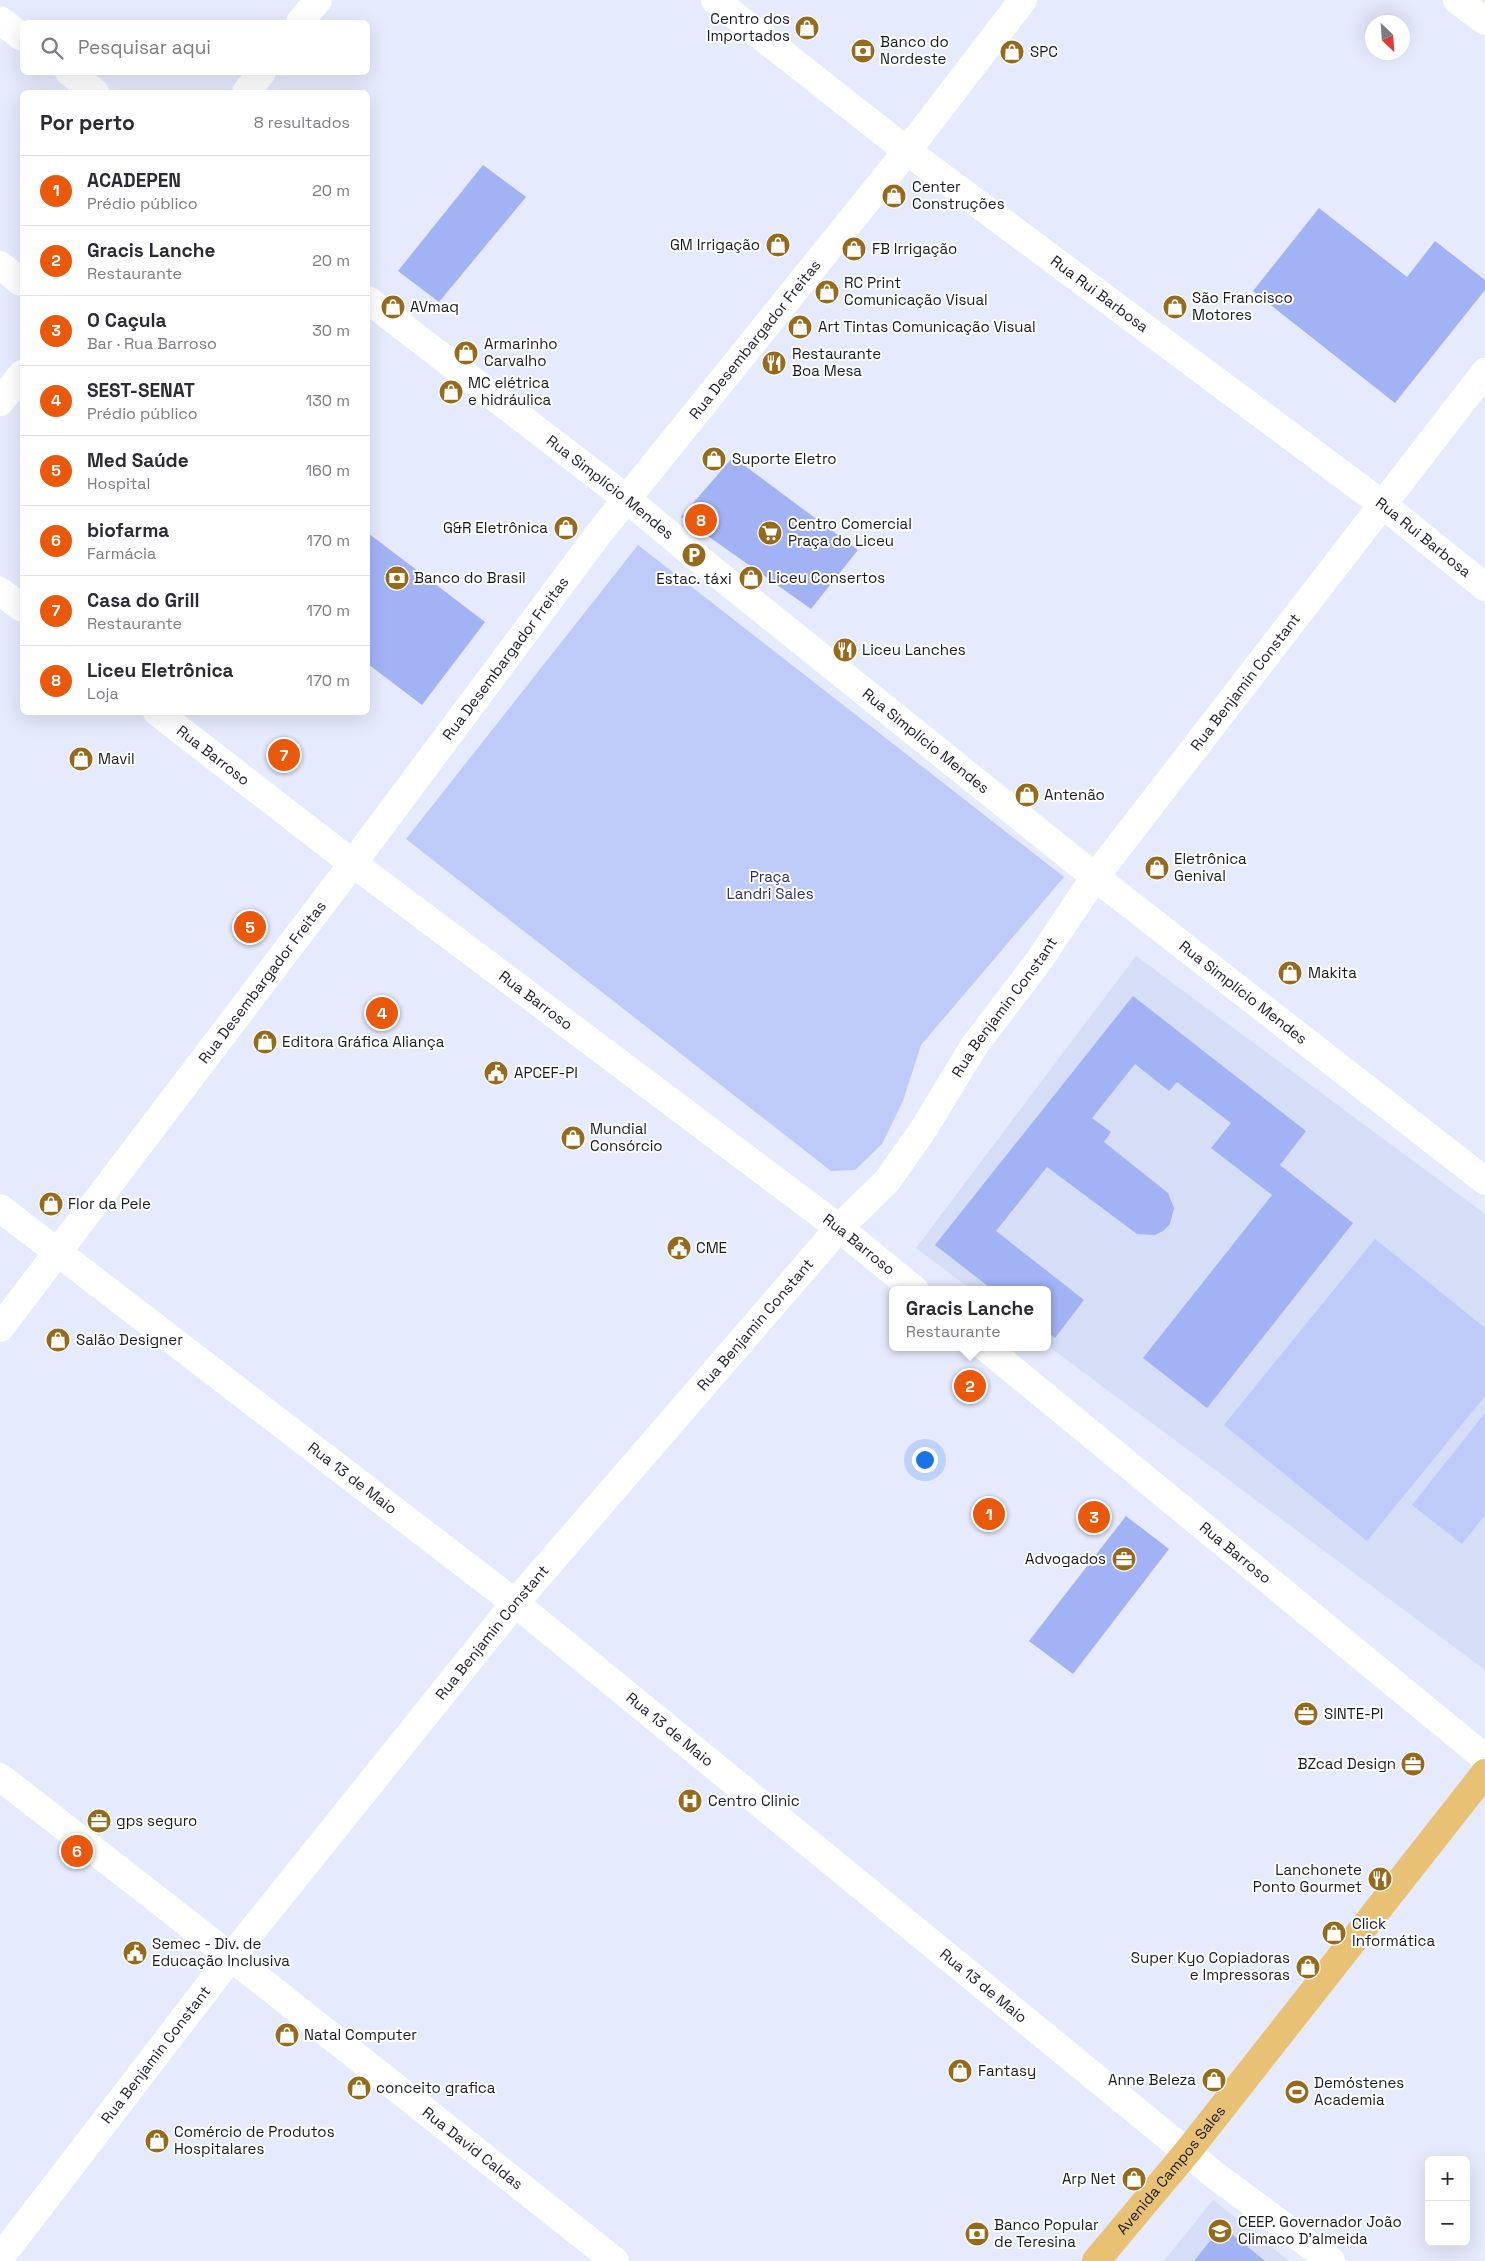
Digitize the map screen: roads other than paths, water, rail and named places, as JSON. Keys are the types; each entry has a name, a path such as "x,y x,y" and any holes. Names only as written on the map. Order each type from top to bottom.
{"main road":[{"name":"Avenida Campos Sales","path":"1096,2261 1188,2151 1485,1773"}],"street":[{"path":"302,20 318,0"},
{"name":"Rua Rui Barbosa","path":"715,0 907,151 1382,504 1485,587"},
{"name":"Rua Desembargador Freitas","path":"0,1328 353,864 600,532 907,151 1023,0"},
{"path":"1458,0 1485,22"},
{"path":"0,20 20,35"},
{"path":"73,75 92,90"},
{"path":"248,90 260,75"},
{"path":"0,265 20,281"},
{"name":"Rua Simplício Mendes","path":"370,302 627,499 1095,877 1485,1181"},
{"name":"Rua Benjamin Constant","path":"0,2258 232,1957 516,1603 839,1228 887,1181 923,1130 974,1046 1038,962 1095,877 1485,372"},
{"path":"0,402 20,377"},
{"path":"0,591 20,606"},
{"name":"Rua Barroso","path":"161,715 353,864 839,1228 910,1286"},
{"name":"Rua 13 de Maio","path":"0,1208 516,1603 1188,2151 1216,2176 1331,2261"},
{"name":"Rua Barroso","path":"990,1351 1485,1758"},
{"name":"Rua David Caldas","path":"0,1776 232,1957 615,2261"}],"place":[{"name":"Centro dos Importados","path":"807,28"},
{"name":"Banco do Nordeste","path":"863,51"},
{"name":"SPC","path":"1012,52"},
{"name":"Center Construções","path":"894,196"},
{"name":"GM Irrigação","path":"778,245"},
{"name":"FB Irrigação","path":"854,249"},
{"name":"RC Print Comunicação Visual","path":"827,292"},
{"name":"AVmaq","path":"393,307"},
{"name":"São Francisco Motores","path":"1175,307"},
{"name":"Art Tintas Comunicação Visual","path":"800,327"},
{"name":"Armarinho Carvalho","path":"466,353"},
{"name":"Restaurante Boa Mesa","path":"774,363"},
{"name":"MC elétrica e hidráulica","path":"451,392"},
{"name":"Suporte Eletro","path":"714,459"},
{"name":"Liceu Eletrônica","path":"701,520"},
{"name":"G&R Eletrônica","path":"566,528"},
{"name":"Centro Comercial Praça do Liceu","path":"770,533"},
{"name":"Estac. táxi","path":"694,555"},
{"name":"Banco do Brasil","path":"397,578"},
{"name":"Liceu Consertos","path":"751,578"},
{"name":"Liceu Lanches","path":"845,650"},
{"name":"Casa do Grill","path":"284,755"},
{"name":"Mavil","path":"81,759"},
{"name":"Antenão","path":"1027,795"},
{"name":"Eletrônica Genival","path":"1157,868"},
{"name":"Med Saúde","path":"250,927"},
{"name":"Makita","path":"1290,973"},
{"name":"SEST-SENAT","path":"382,1013"},
{"name":"Editora Gráfica Aliança","path":"265,1042"},
{"name":"APCEF-PI","path":"496,1073"},
{"name":"Mundial Consórcio","path":"573,1138"},
{"name":"Flor da Pele","path":"51,1204"},
{"name":"CME","path":"679,1248"},
{"name":"Salão Designer","path":"58,1340"},
{"name":"Gracis Lanche","path":"970,1386"},
{"name":"ACADEPEN","path":"989,1514"},
{"name":"O Caçula","path":"1094,1517"},
{"name":"Advogados","path":"1124,1559"},
{"name":"SINTE-PI","path":"1306,1714"},
{"name":"BZcad Design","path":"1413,1764"},
{"name":"Centro Clinic","path":"690,1801"},
{"name":"gps seguro","path":"99,1821"},
{"name":"biofarma","path":"77,1851"},
{"name":"Lanchonete Ponto Gourmet","path":"1380,1879"},
{"name":"Click Informática","path":"1334,1933"},
{"name":"Semec - Div. de Educação Inclusiva","path":"135,1953"},
{"name":"Super Kyo Copiadoras e Impressoras","path":"1308,1967"},
{"name":"Natal Computer","path":"287,2035"},
{"name":"Fantasy","path":"960,2071"},
{"name":"Anne Beleza","path":"1214,2080"},
{"name":"conceito grafica","path":"359,2088"},
{"name":"Demóstenes Academia","path":"1297,2092"},
{"name":"Comércio de Produtos Hospitalares","path":"157,2141"},
{"name":"Arp Net","path":"1134,2179"},
{"name":"CEEP. Governador João Climaco D'almeida","path":"1220,2231"},
{"name":"Banco Popular de Teresina","path":"977,2234"}],"park label":[{"name":"Praça Landri Sales","path":"770,886"}]}
